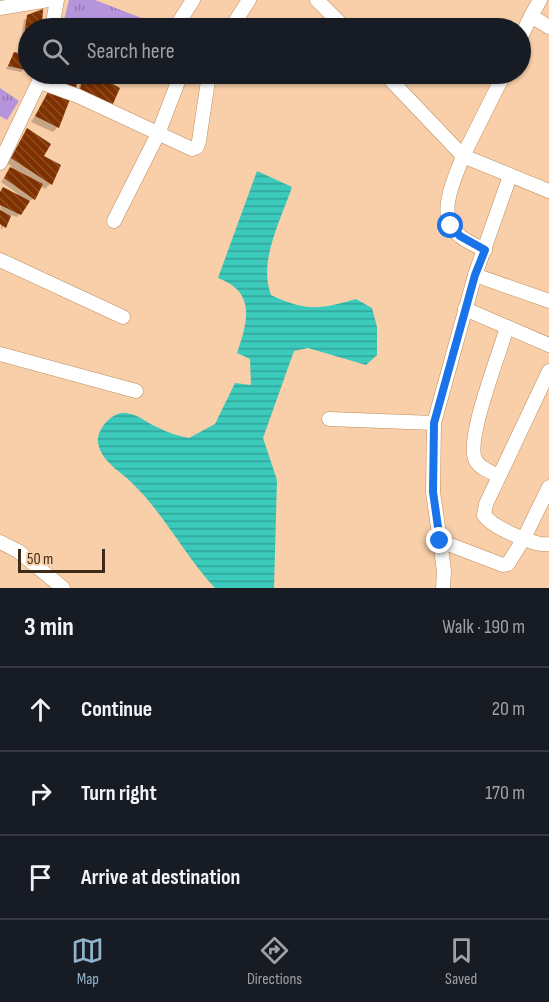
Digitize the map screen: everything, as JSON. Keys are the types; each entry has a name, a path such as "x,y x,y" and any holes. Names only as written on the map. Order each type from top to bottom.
{"street":[{"path":"0,8 48,0"},
{"path":"54,18 57,0"},
{"path":"182,18 193,0"},
{"path":"237,18 249,0"},
{"path":"317,0 335,18"},
{"path":"540,0 531,16 549,27"},
{"path":"0,163 6,136 37,84"},
{"path":"53,84 188,148 197,147 207,84"},
{"path":"114,221 158,134 177,84"},
{"path":"395,84 463,156 549,191"},
{"path":"485,250 460,236 449,219 450,194 463,156 499,84"},
{"path":"443,588 444,571 433,492 434,423 475,275 510,176"},
{"path":"0,260 123,316"},
{"path":"475,275 549,301"},
{"path":"465,309 549,345"},
{"path":"499,476 482,468 475,460 472,449 474,428 507,327"},
{"path":"0,354 136,391"},
{"path":"549,371 486,504 484,515 493,523 539,545 549,544"},
{"path":"329,419 434,423"},
{"path":"440,541 502,565 511,561 549,487"},
{"path":"0,542 18,551 63,588"}],"green space":[{"path":"69,0 95,0 141,18 64,18"},
{"path":"0,88 19,101 7,120 0,116"}],"water":[{"path":"257,171 292,187 269,255 267,268 271,295 293,304 312,307 356,299 372,308 377,327 377,355 366,365 308,348 294,351 263,438 277,480 274,588 215,588 144,496 103,456 98,438 102,428 113,416 127,413 166,431 189,438 215,424 235,383 251,385 250,359 237,353 246,319 244,299 239,291 218,278"}],"building":[{"path":"43,9 43,18 27,18 27,15"},
{"path":"14,52 18,53 18,68 8,66"},
{"path":"54,84 77,84 75,94 53,87"},
{"path":"81,84 113,84 120,88 112,106 80,89"},
{"path":"48,92 70,99 59,128 35,116"},
{"path":"27,128 51,144 44,156 61,165 52,185 11,158"},
{"path":"10,167 43,184 35,200 4,178"},
{"path":"3,187 30,201 21,215 0,205 0,192"},
{"path":"0,210 11,216 6,228 0,224"}],"route":[{"path":"440,541 433,492 434,423 475,275 485,250 460,236 451,226"}]}
